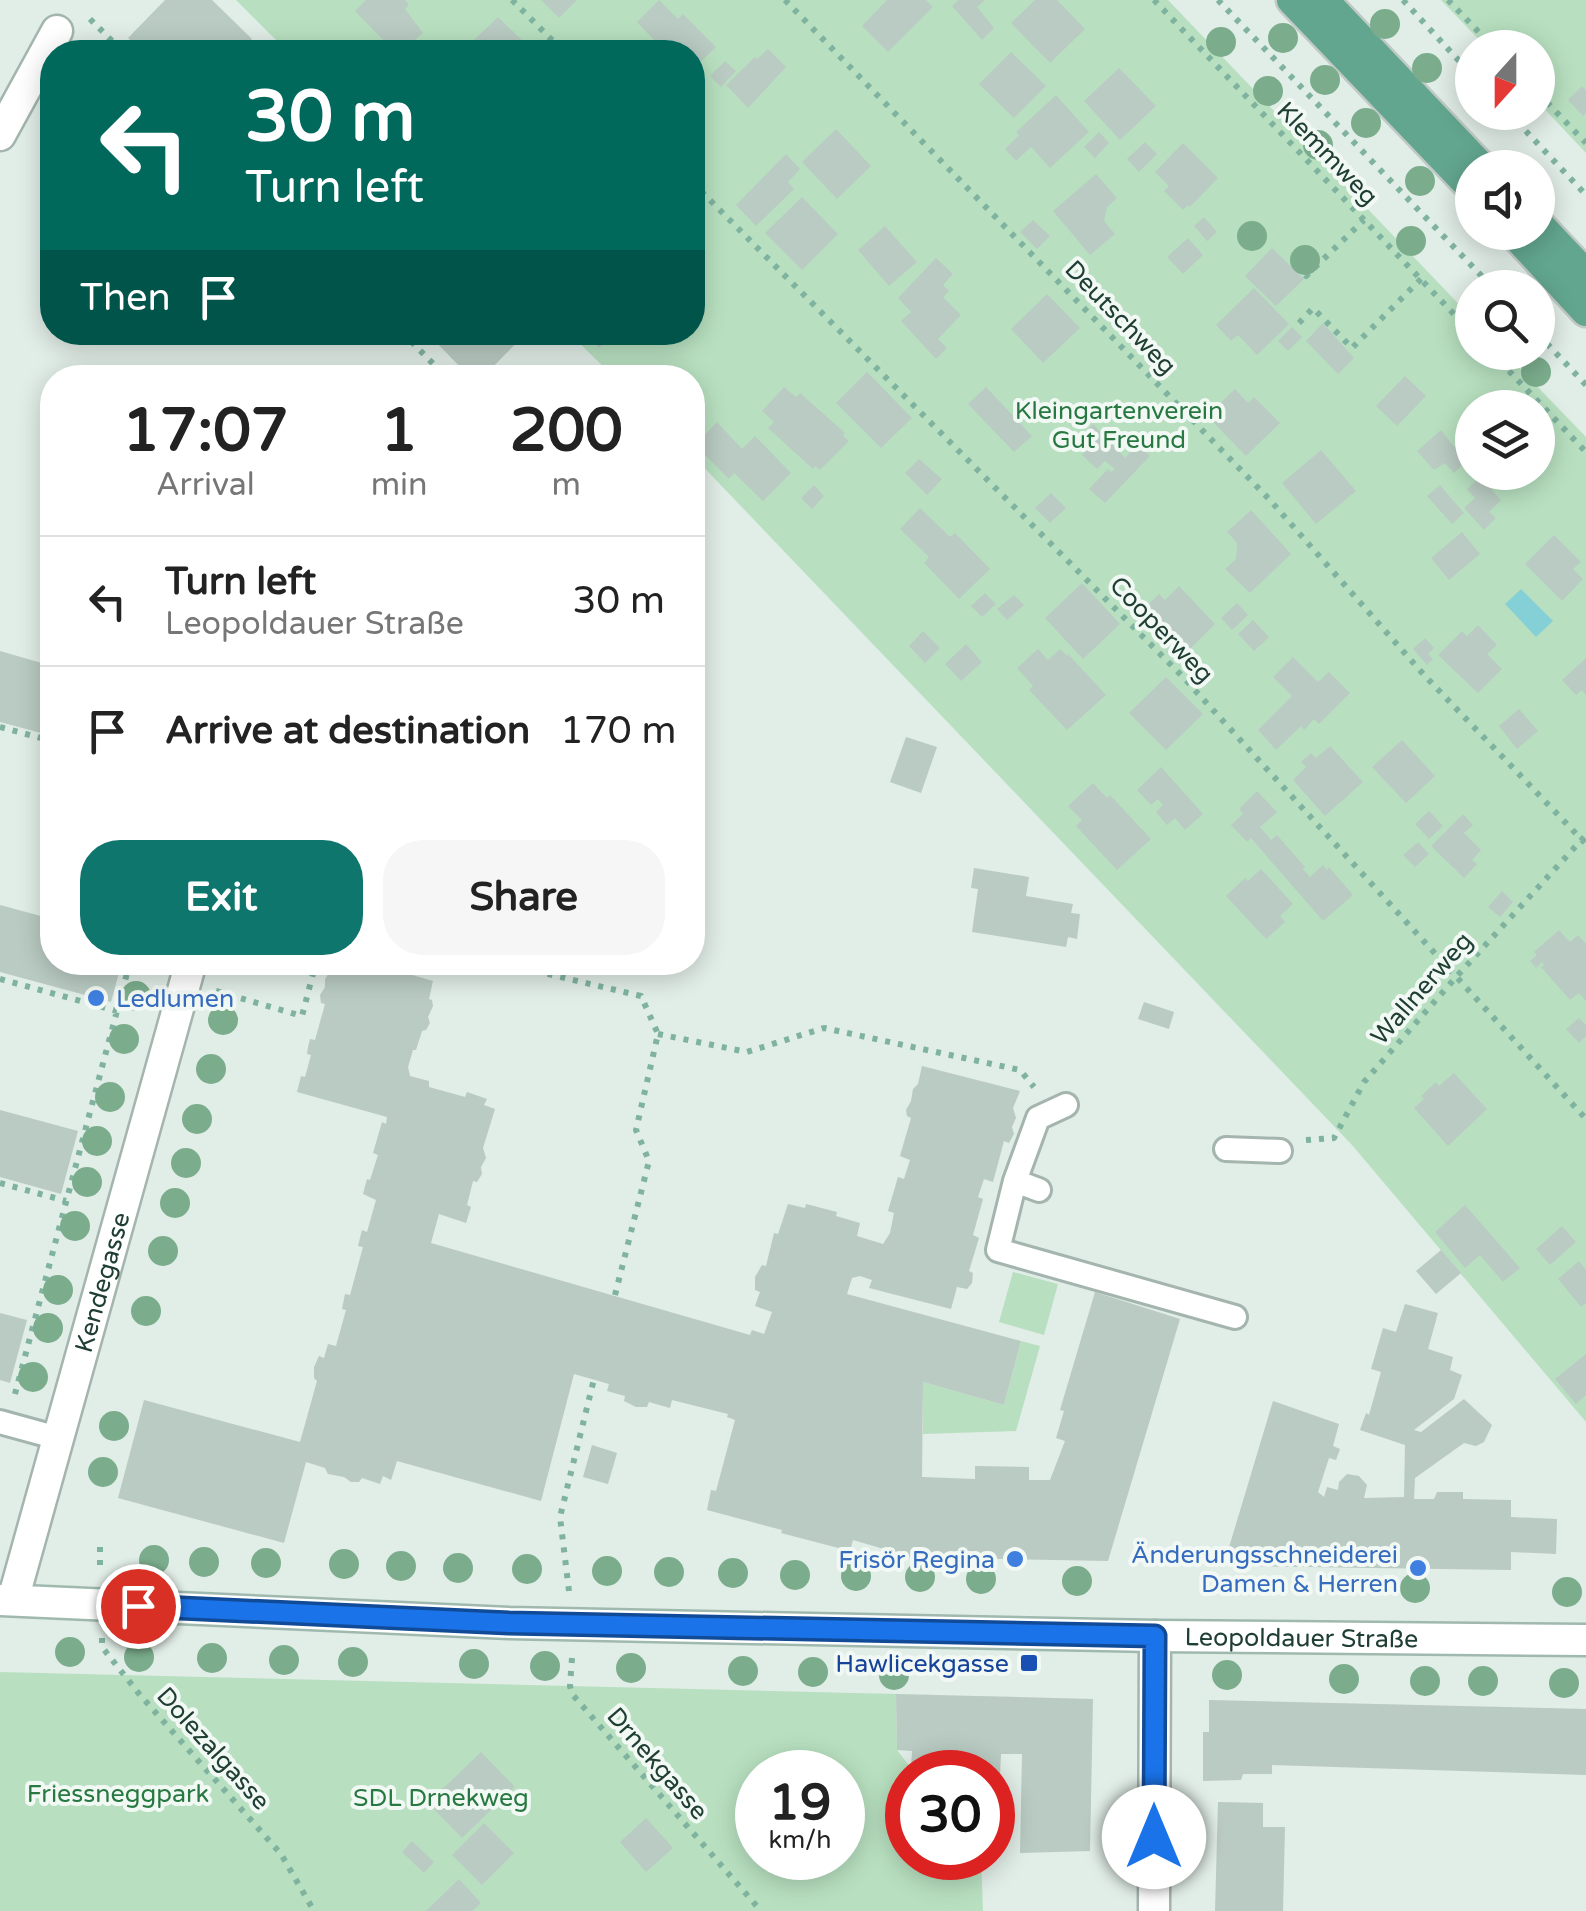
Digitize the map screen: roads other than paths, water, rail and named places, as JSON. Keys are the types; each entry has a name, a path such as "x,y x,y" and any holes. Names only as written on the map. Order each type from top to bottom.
{"main road":[{"path":"1292,0 1455,170"},
{"path":"1323,0 1465,150"},
{"path":"52,40 57,30"},
{"path":"0,136 40,62"},
{"path":"1555,242 1586,274"},
{"path":"1531,250 1586,310"},
{"name":"Kendegasse","path":"6,1600 58,1438 187,975"},
{"name":"Leopoldauer Straße","path":"6,1600 574,1624 1586,1640"},
{"path":"1154,1911 1155,1636"}],"lane":[{"path":"1066,1105 1038,1118 998,1250 1235,1317"},
{"path":"1226,1150 1290,1146"},
{"path":"1016,1181 1040,1190"},
{"path":"3,1423 58,1438"}],"water":[{"path":"1521,589 1553,621 1536,637 1505,604"}],"place":[{"name":"Ledlumen","path":"96,998"},
{"name":"Frisör Regina","path":"1015,1559"},
{"name":"Änderungsschneiderei Damen & Herren","path":"1418,1568"},
{"name":"Hawlicekgasse","path":"1029,1663"}],"park label":[{"name":"Kleingartenverein Gut Freund","path":"1119,424"},
{"name":"Friessneggpark","path":"118,1793"},
{"name":"SDL Drnekweg","path":"441,1797"}]}
